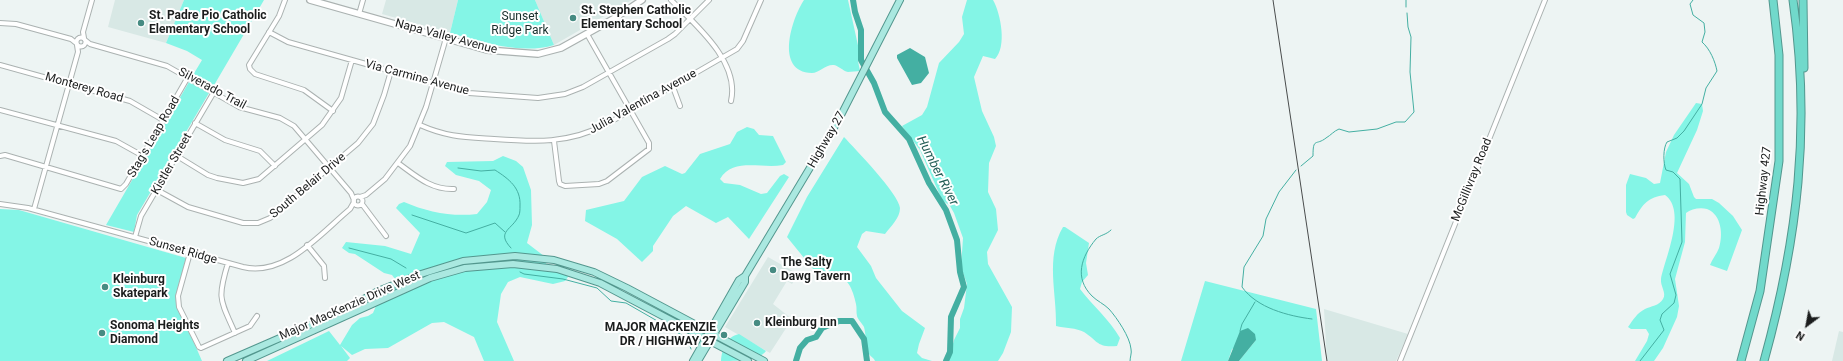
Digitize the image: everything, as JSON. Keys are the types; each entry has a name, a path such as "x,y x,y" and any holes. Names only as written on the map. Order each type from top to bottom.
{"highway":[{"path":"1768,0 1779,55"},
{"name":"Highway 427","path":"1741,361 1760,291 1773,213 1779,160 1779,55 1773,0"},
{"path":"1793,0 1800,65 1802,114"},
{"path":"1764,361 1790,248 1796,212 1804,55 1803,0"}],"main road":[{"name":"Highway 27","path":"693,361 711,333 739,280 745,276 831,134 861,80 900,0"},
{"name":"Major MacKenzie Drive West","path":"228,361 342,311 378,291 421,274 463,261 501,256 554,260 594,272 764,361"},
{"name":"Major MacKenzie Drive West","path":"246,361 430,278 465,268 493,264 540,266 587,278 613,289 748,361"},
{"name":"Highway 27","path":"698,361 707,340"}],"street":[{"path":"78,38 83,32 92,0"},
{"path":"285,0 269,32 249,65 250,69 255,74 304,90 333,111"},
{"name":"Napa Valley Avenue","path":"310,0 492,51 538,54 557,50 622,14 642,0"},
{"path":"358,14 363,0"},
{"path":"671,0 709,39 721,59 733,83 731,101"},
{"name":"Via Carmine Avenue","path":"269,32 285,41 469,93 543,98 573,91 668,39 709,0"},
{"name":"Julia Valentina Avenue","path":"420,125 450,136 530,142 554,141 589,132 673,87 737,49 744,42 761,0"},
{"name":"McGillivray Road","path":"1400,361 1545,0"},
{"path":"0,23 16,24 71,39 80,45"},
{"path":"83,32 85,39"},
{"path":"554,141 559,181 562,186 595,184 607,181 649,149 649,143 587,34"},
{"path":"78,38 80,45"},
{"path":"358,202 386,179 410,146 420,125 446,38"},
{"path":"71,39 85,39"},
{"path":"34,209 80,45 85,39"},
{"name":"Silverado Trail","path":"85,39 90,44"},
{"name":"Silverado Trail","path":"80,45 90,44 167,66 242,108 286,121 294,126 366,210 386,236"},
{"path":"176,156 208,175 238,183 256,181 322,125 342,98 352,60"},
{"name":"Monterey Road","path":"0,66 130,101 163,120"},
{"name":"South Belair Drive","path":"157,190 191,208 247,224 258,223 270,218 358,143 373,124 391,71"},
{"name":"Stag's Leap Road","path":"46,168 121,189 126,184 143,156 188,77"},
{"path":"673,87 680,106"},
{"name":"Kistler Street","path":"135,237 140,219 214,92"},
{"path":"0,110 116,141 143,156"},
{"path":"195,124 225,140 260,151 275,166"},
{"path":"0,156 5,155 46,168"},
{"path":"398,163 428,184 446,189 454,189"},
{"name":"Sunset Ridge","path":"0,204 17,205 34,209 190,253 253,269 272,267 289,260 358,202"},
{"path":"307,245 324,266 325,278"},
{"path":"190,253 178,296 180,306 198,347 201,348 250,326 257,316"},
{"path":"228,263 220,296 235,333"}],"shaded area":[{"name":"St. Padre Pio Catholic Elementary School","path":"115,0 184,0 166,43 108,27"},
{"path":"386,0 458,0 450,33 382,14"},
{"name":"St. Stephen Catholic Elementary School","path":"535,0 632,0 554,45"},
{"path":"910,48 925,57 929,73 921,83 912,85 897,58 897,55"},
{"path":"768,257 798,274 792,284 787,281 773,304 792,319 770,353 725,327"},
{"path":"1324,309 1408,334 1396,361 1327,361"},
{"path":"1248,328 1255,334 1256,340 1239,361 1228,361 1240,331"},
{"path":"1839,331 1843,332 1843,361 1832,361"}],"green space":[{"path":"184,0 264,0 213,87 193,75 202,60 187,51 166,43"},
{"name":"Sunset Ridge Park","path":"458,0 535,0 554,45 529,49 515,48 450,33"},
{"path":"804,0 848,0 859,50 858,61 860,71 848,72 831,65 812,73 800,70 793,64 789,43 791,31 799,8"},
{"path":"967,0 993,0 1002,30 999,54 995,59 983,56 974,77 982,111 994,137 996,146 989,163 988,192 996,209 998,230 987,252 988,264 1012,307 1011,332 1003,353 998,361 944,361 951,351 954,340 960,328 960,319 964,308 967,284 961,267 963,238 954,213 950,206 942,200 920,150 902,126 922,115 927,107 939,63 959,42 964,34 962,17"},
{"path":"189,82 209,93 137,215 134,232 106,225"},
{"path":"1696,103 1702,104 1703,111 1697,130 1677,173 1689,184 1696,199 1712,199 1719,203 1733,216 1742,230 1727,271 1710,265 1719,248 1721,237 1720,226 1716,216 1704,208 1690,210 1686,213 1685,242 1675,279 1679,306 1677,317 1663,348 1654,361 1635,361 1647,341 1649,334 1646,329 1631,329 1628,327 1635,317 1645,309 1655,306 1664,297 1661,279 1673,235 1674,212 1671,202 1665,195 1659,196 1650,199 1633,219 1627,215 1626,212 1626,185 1630,174 1646,178 1654,184 1660,183 1666,152 1674,135"},
{"path":"747,127 754,129 759,135 773,136 786,162 783,165 775,166 748,165 732,168 720,179 724,183 740,185 761,194 767,193 780,176 784,174 789,177 749,239 728,217 716,223 686,206 673,216 653,246 653,251 642,262 617,239 585,221 586,210 624,201 642,177 665,166 682,174 685,173 700,154 730,144 737,132"},
{"path":"844,137 885,183 898,201 900,208 897,219 885,234 866,231 862,234 857,247 871,266 876,278 902,311 925,328 917,353 922,358 932,361 875,361 868,352 864,327 858,317 854,297 849,285 841,277 836,276 822,280 787,237 807,197"},
{"path":"503,156 516,161 523,167 531,190 532,225 527,243 544,256 544,260 548,266 567,274 568,277 565,281 553,284 520,277 508,282 501,294 497,322 514,361 484,361 474,337 444,322 432,323 388,348 365,349 352,355 341,346 350,358 347,361 267,361 329,331 340,345 352,325 360,318 373,313 381,294 389,291 393,287 395,279 392,275 384,273 355,254 349,253 342,248 346,242 385,246 411,254 420,233 396,208 399,204 404,202 422,209 440,213 458,215 477,214 487,202 491,190 479,181 456,175 445,166 447,162 493,161"},
{"path":"0,209 19,210 186,258 178,306 202,361 0,361"},
{"path":"1063,227 1089,243 1086,263 1088,275 1082,282 1080,289 1116,331 1120,338 1117,346 1101,345 1084,332 1056,326 1053,263 1054,251"},
{"path":"1205,281 1316,309 1322,361 1239,361 1256,340 1232,349 1228,361 1181,361"},
{"path":"739,334 766,351 758,357 752,359 721,361 722,352 728,341"}],"waterway":[{"name":"Humber River","path":"853,0 861,30 861,60 874,83 885,112 909,139 929,183 946,210 957,240 960,272 964,287 951,317 950,352 946,361"},
{"path":"1406,0 1406,7"},
{"path":"1640,361 1664,330 1660,320 1662,314 1674,303 1676,295 1670,274 1682,242 1680,179 1673,172 1666,170 1664,160 1665,148 1667,142 1677,138 1684,131 1702,104 1706,88 1717,71 1712,55 1702,42 1705,32 1704,23 1693,15 1690,4 1693,0"},
{"path":"1301,166 1313,156 1314,144 1323,140 1339,129 1349,132 1377,129 1396,122 1405,122 1414,112 1410,72 1411,37 1408,27 1407,13"},
{"path":"458,168 481,171 495,170 505,177 516,189 520,200 520,210 516,220 505,234 505,238 511,248"},
{"path":"1296,170 1279,192 1266,219 1263,236 1244,267 1242,287 1248,294 1264,306 1293,316 1312,319"},
{"path":"412,215 466,233 495,223 505,232"},
{"path":"1111,230 1096,239 1091,246 1083,260 1081,275 1086,289 1094,298 1109,309 1123,328 1130,344 1130,361"},
{"path":"349,248 391,259 406,268"},
{"path":"520,272 524,274 563,279 597,288 611,301 626,303 687,338 691,349"},
{"path":"1240,331 1242,324 1255,302"},
{"name":"Humber River","path":"796,361 800,348 807,340 816,337 822,328 839,321 852,321 864,339 867,361"}],"railway":[{"path":"1273,0 1327,361"}],"place":[{"name":"St. Stephen Catholic Elementary School","path":"573,18"},
{"name":"St. Padre Pio Catholic Elementary School","path":"141,23"},
{"name":"The Salty Dawg Tavern","path":"773,270"},
{"name":"Kleinburg Skatepark","path":"105,287"},
{"name":"Kleinburg Inn","path":"757,323"},
{"name":"Sonoma Heights Diamond","path":"102,333"},
{"name":"MAJOR MACKENZIE DR / HIGHWAY 27","path":"724,335"}]}
